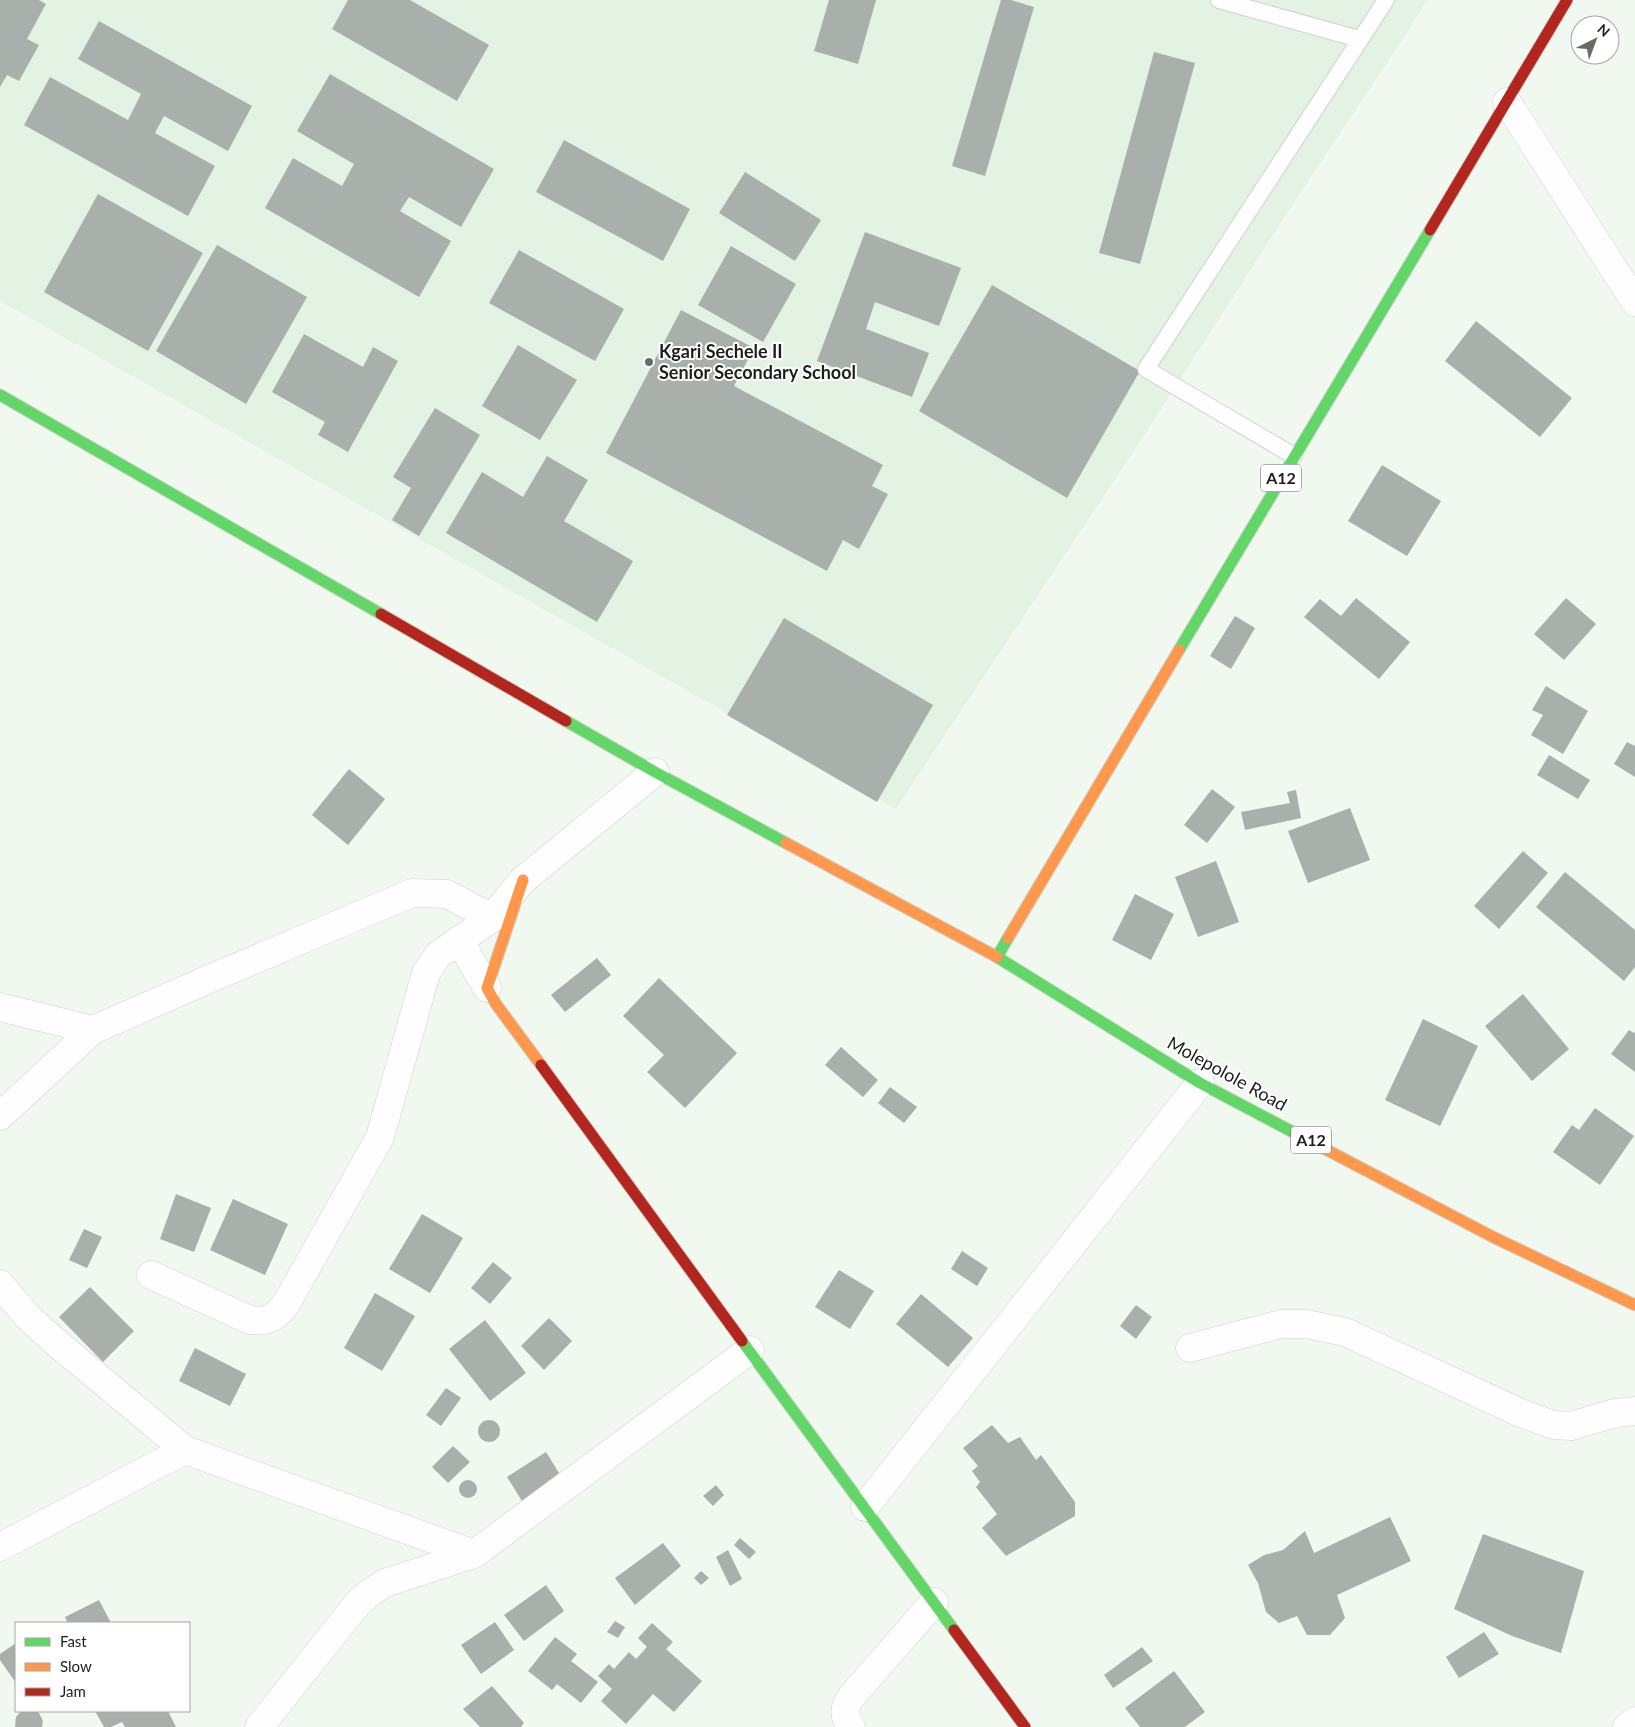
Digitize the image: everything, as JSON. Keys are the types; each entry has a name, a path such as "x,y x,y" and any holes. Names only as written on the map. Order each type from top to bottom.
{"street":[{"name":"A12","path":"997,957 1567,0"},
{"path":"1507,102 1635,302"},
{"name":"Molepolole Road","path":"0,395 655,772 997,957 1200,1082 1492,1237 1635,1305"},
{"path":"151,1275 250,1320 264,1321 276,1316 286,1304 380,1137 426,973 438,955 492,918 524,880 655,772"},
{"path":"487,988 524,880"},
{"path":"0,1116 93,1030 412,893 447,894 492,918"},
{"path":"459,940 496,1004 1025,1727"},
{"path":"0,1007 93,1030"},
{"path":"865,1507 1200,1082"},
{"path":"0,1284 27,1316 52,1339 184,1450 474,1554"},
{"path":"1190,1348 1281,1324 1306,1324 1345,1332 1521,1413 1553,1425 1571,1426 1615,1413 1635,1411"},
{"path":"259,1727 358,1604 370,1592 385,1583 474,1554 750,1350"},
{"path":"0,1547 184,1450"},
{"path":"850,1727 845,1718 845,1706 934,1602"},
{"path":"1627,1727 1635,1721"}],"lane":[{"path":"1219,0 1360,39"},
{"path":"1294,456 1146,369 1386,0"}],"shaded area":[{"name":"Kgari Sechele II Senior Secondary School","path":"0,0 1427,0 1152,423 896,809 0,301"}],"building":[{"path":"0,0 39,0 46,4 27,39 39,45 19,81 7,75 0,87"},
{"path":"348,0 410,0 489,45 457,101 332,29"},
{"path":"829,0 876,0 858,64 814,51"},
{"path":"1001,0 1011,0 1034,7 985,176 952,166"},
{"path":"99,21 252,106 228,151 164,116 155,133 215,166 188,216 24,125 50,77 128,120 141,94 78,59"},
{"path":"1154,52 1195,63 1140,264 1099,253"},
{"path":"330,74 494,169 461,227 409,197 400,211 451,241 419,297 265,208 293,158 342,186 354,164 297,131"},
{"path":"564,140 690,209 663,261 536,192"},
{"path":"745,172 821,220 795,261 719,213"},
{"path":"98,194 203,253 148,351 44,292"},
{"path":"865,232 961,268 939,326 875,302 866,329 929,353 912,397 817,361"},
{"path":"217,245 307,297 246,404 156,351"},
{"path":"731,246 796,284 763,342 698,305"},
{"path":"519,250 624,309 595,361 489,303"},
{"path":"992,285 1140,371 1067,498 919,411"},
{"path":"681,310 754,348 734,386 883,465 872,486 888,494 859,549 843,540 827,571 606,453"},
{"path":"1476,321 1572,398 1540,437 1445,361"},
{"path":"304,334 363,367 373,347 398,361 348,452 318,435 325,422 272,392"},
{"path":"518,345 577,380 540,440 482,406"},
{"path":"435,408 480,435 419,536 392,520 411,488 393,477"},
{"path":"547,456 588,480 564,521 633,561 597,622 446,533 482,472 523,497"},
{"path":"1382,465 1441,501 1407,556 1348,521"},
{"path":"1356,598 1410,642 1379,679 1304,617 1320,599 1341,616"},
{"path":"1566,598 1596,624 1564,660 1534,634"},
{"path":"1235,616 1255,628 1231,669 1210,656"},
{"path":"784,618 933,705 877,802 727,715"},
{"path":"1546,686 1588,711 1563,754 1531,735 1543,715 1532,710"},
{"path":"1627,742 1635,746 1635,777 1614,764"},
{"path":"1549,755 1590,780 1578,799 1537,775"},
{"path":"349,769 385,799 348,845 312,815"},
{"path":"1212,789 1235,807 1207,843 1184,825"},
{"path":"1296,790 1301,818 1245,830 1241,812 1290,803 1287,792"},
{"path":"1350,808 1370,860 1308,883 1288,831"},
{"path":"1523,851 1548,873 1499,929 1474,906"},
{"path":"1216,861 1239,922 1198,937 1175,877"},
{"path":"1565,872 1635,930 1635,967 1624,981 1536,907"},
{"path":"1135,894 1174,914 1151,960 1112,940"},
{"path":"597,958 611,975 565,1012 551,995"},
{"path":"659,978 737,1053 685,1108 647,1072 664,1055 623,1016"},
{"path":"1523,994 1569,1049 1532,1081 1485,1026"},
{"path":"1423,1019 1478,1046 1440,1126 1385,1100"},
{"path":"1629,1030 1635,1032 1635,1072 1611,1054"},
{"path":"841,1047 878,1080 863,1097 825,1065"},
{"path":"890,1087 917,1107 904,1123 878,1103"},
{"path":"1595,1108 1634,1136 1600,1185 1553,1152 1572,1125 1579,1130"},
{"path":"176,1194 211,1208 194,1252 160,1239"},
{"path":"233,1199 288,1224 265,1275 210,1250"},
{"path":"422,1214 463,1238 430,1293 389,1269"},
{"path":"84,1229 102,1237 87,1268 69,1260"},
{"path":"962,1251 988,1268 977,1286 951,1269"},
{"path":"493,1262 512,1278 490,1304 471,1288"},
{"path":"839,1270 874,1291 850,1329 815,1307"},
{"path":"90,1287 134,1331 103,1362 59,1317"},
{"path":"375,1293 415,1316 382,1371 344,1348"},
{"path":"921,1294 973,1338 948,1367 896,1324"},
{"path":"1136,1305 1152,1317 1136,1339 1120,1326"},
{"path":"549,1318 572,1341 544,1370 521,1346"},
{"path":"485,1320 526,1373 490,1401 449,1349"},
{"path":"195,1348 246,1374 230,1406 179,1381"},
{"path":"446,1388 461,1398 441,1426 426,1415"},
{"path":"489,1420 497,1423 500,1431 497,1439 489,1442 481,1439 478,1431 481,1423"},
{"path":"992,1425 1008,1443 1020,1437 1036,1460 1041,1455 1075,1502 1075,1516 1006,1556 982,1528 997,1514 976,1487 980,1482 972,1471 978,1466 963,1448"},
{"path":"453,1446 470,1462 448,1483 432,1467"},
{"path":"546,1452 564,1481 525,1506 507,1477"},
{"path":"468,1480 474,1483 477,1489 474,1495 468,1498 462,1495 459,1489 462,1483"},
{"path":"716,1485 724,1495 713,1506 703,1496"},
{"path":"1390,1517 1411,1561 1337,1595 1345,1618 1330,1635 1307,1635 1297,1616 1279,1623 1266,1612 1258,1583 1248,1565 1264,1555 1283,1550 1305,1531 1314,1553"},
{"path":"1483,1534 1584,1571 1561,1653 1512,1636 1454,1609"},
{"path":"740,1538 756,1552 749,1559 734,1545"},
{"path":"663,1543 681,1566 635,1605 615,1578"},
{"path":"728,1550 742,1579 730,1586 716,1557"},
{"path":"701,1571 709,1578 701,1585 694,1578"},
{"path":"546,1585 564,1611 524,1641 504,1615"},
{"path":"99,1600 110,1622 68,1622 65,1617"},
{"path":"615,1621 625,1627 618,1638 607,1632"},
{"path":"495,1622 514,1650 481,1674 461,1645"},
{"path":"652,1623 673,1642 666,1649 702,1681 674,1712 653,1694 626,1724 601,1701 612,1689 598,1676 609,1664 614,1669 629,1652 636,1659 647,1647 638,1638"},
{"path":"1484,1632 1499,1654 1459,1678 1446,1657"},
{"path":"555,1637 577,1654 571,1661 598,1682 581,1703 557,1684 552,1690 528,1671"},
{"path":"15,1644 15,1682 0,1660 0,1654"},
{"path":"1142,1647 1153,1661 1113,1688 1104,1675"},
{"path":"1174,1671 1205,1712 1185,1727 1140,1727 1125,1708"},
{"path":"492,1686 524,1723 521,1727 480,1727 463,1709"},
{"path":"20,1712 38,1712 43,1721 42,1727 15,1727 16,1717"},
{"path":"96,1712 168,1712 176,1727 125,1727 122,1722 111,1727 104,1727"}],"traffic: fast":[{"path":"1179,650 1430,230"},
{"path":"0,395 381,614"},
{"path":"566,721 786,843"},
{"path":"1008,938 997,957 1200,1083 1325,1149"},
{"path":"742,1341 954,1630"}],"traffic: slow":[{"path":"1008,938 1179,650"},
{"path":"786,843 997,957"},
{"path":"523,880 487,988 496,1004 541,1065"},
{"path":"1325,1149 1493,1237 1635,1305"}],"traffic: jam":[{"path":"1430,230 1567,0"},
{"path":"381,614 566,721"},
{"path":"541,1065 742,1341"},
{"path":"954,1630 1025,1727"}],"place":[{"name":"Kgari Sechele II Senior Secondary School","path":"649,362"}]}
